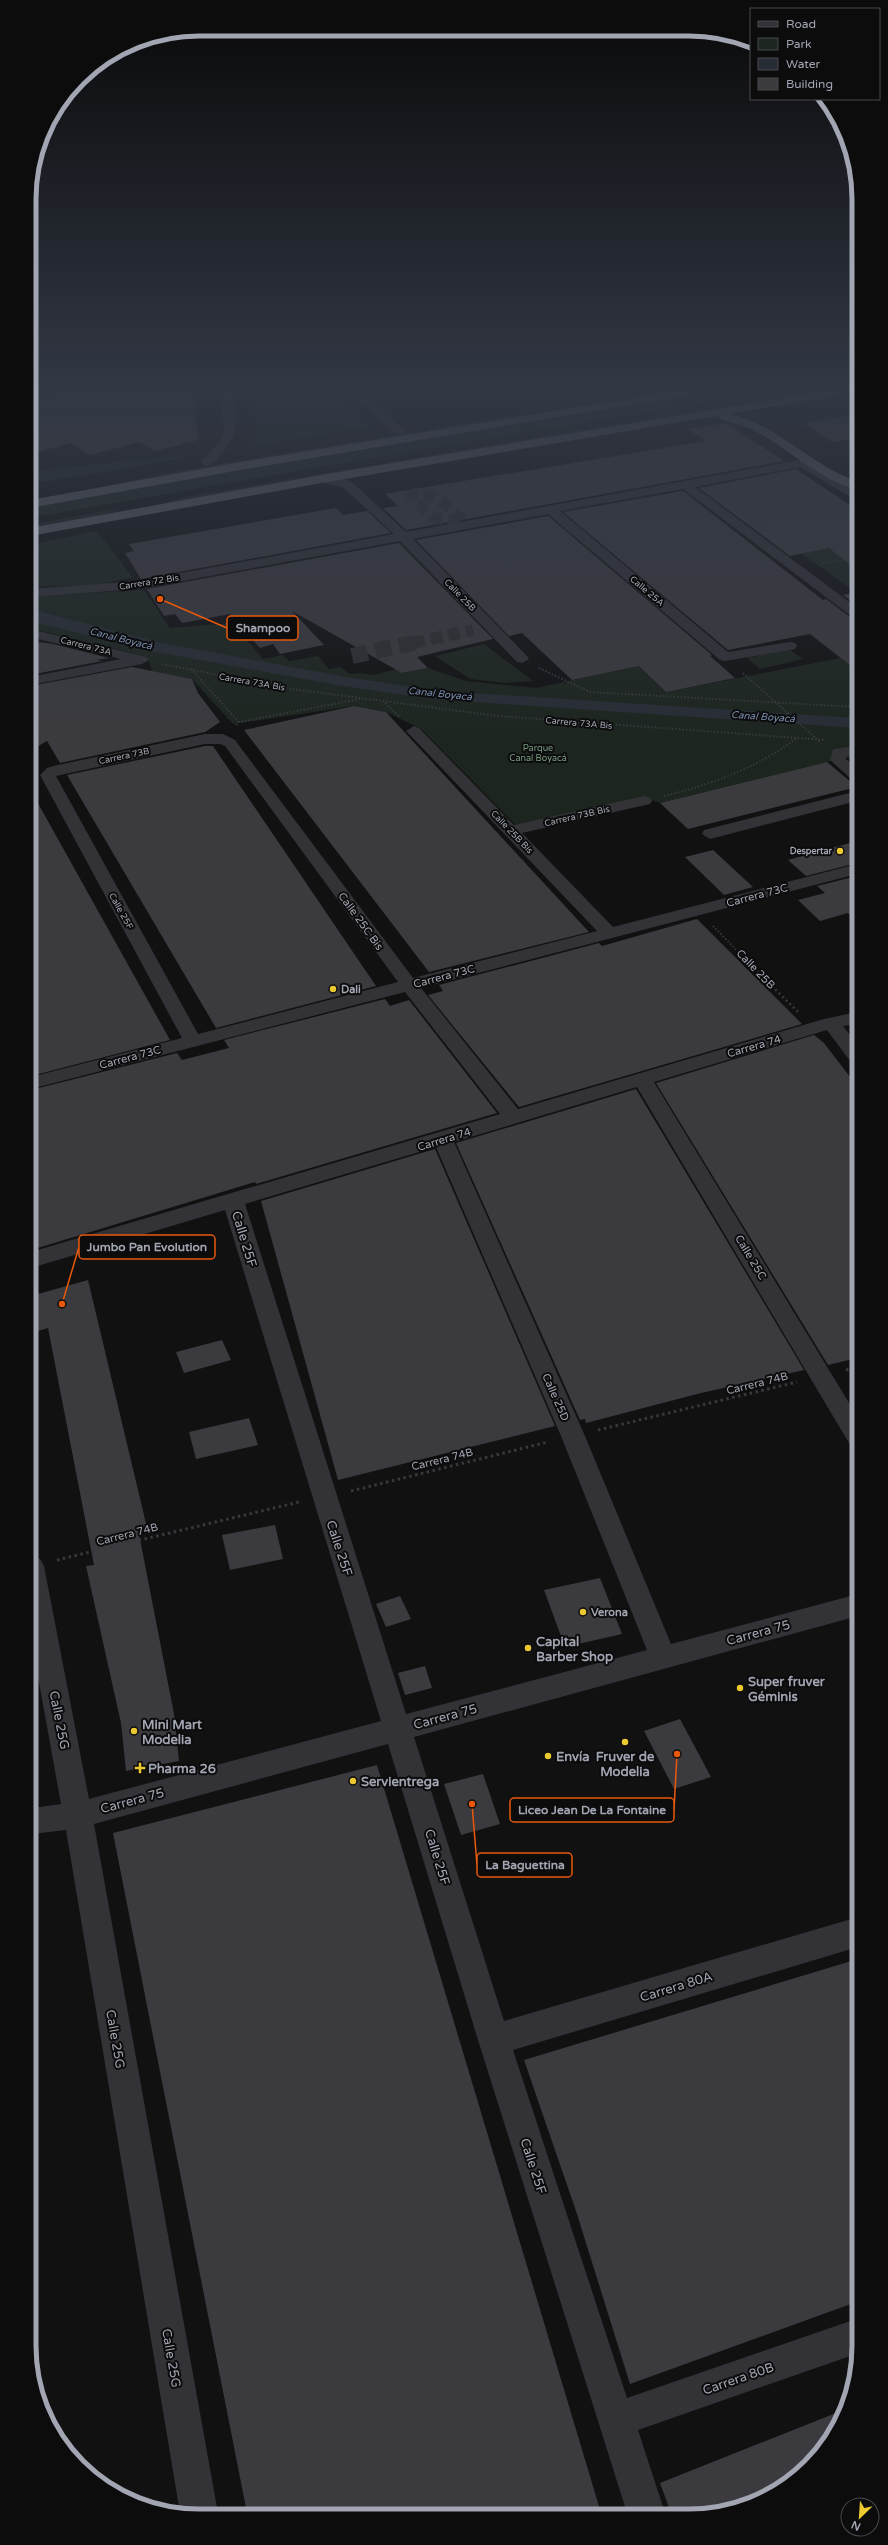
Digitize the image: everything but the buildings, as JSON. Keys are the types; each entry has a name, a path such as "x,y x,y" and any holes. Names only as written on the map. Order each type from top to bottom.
{"highway":[{"path":"36,521 89,511"},
{"path":"120,516 131,511"},
{"path":"36,531 148,511"},
{"path":"36,534 57,527"}],"street":[{"name":"Calle 25B","path":"376,511 404,537 522,659"},
{"path":"483,511 494,520"},
{"name":"Carrera 72 Bis","path":"36,593 138,585 404,537 464,523 494,520 547,511"},
{"name":"Calle 25A","path":"552,511 725,657"},
{"path":"718,511 852,611"},
{"path":"473,630 491,627"},
{"name":"Carrera 73A","path":"36,634 142,660"},
{"path":"725,657 790,646"},
{"path":"36,680 142,660"},
{"name":"Calle 25B Bis","path":"414,731 609,933"},
{"name":"Carrera 73B","path":"49,780 48,775 53,771 205,739"},
{"name":"Calle 25C Bis","path":"205,739 224,739 230,743 409,985 513,1117"},
{"path":"852,752 838,756 852,772"},
{"name":"Calle 25F","path":"49,780 192,1041"},
{"path":"710,834 852,797"},
{"name":"Carrera 73B Bis","path":"510,831 644,801"},
{"name":"Carrera 73C","path":"36,1082 852,870"},
{"name":"Carrera 74","path":"36,1259 443,1140 513,1117 822,1026 852,1019"},
{"path":"822,1026 852,1053"},
{"name":"Calle 25C","path":"642,1079 823,1376 852,1427"},
{"name":"Calle 25D","path":"443,1140 573,1436 663,1658"},
{"name":"Calle 25F","path":"233,1200 324,1497 398,1728 494,2040 645,2509"},
{"name":"Carrera 75","path":"36,1820 77,1815 852,1607"},
{"name":"Calle 25G","path":"36,1616 38,1636 77,1815 198,2509"},
{"name":"Carrera 80A","path":"494,2040 852,1934"},
{"name":"Carrera 80B","path":"616,2420 852,2337"}],"path":[{"path":"725,657 815,739 838,756"},
{"path":"522,659 590,692 778,704 852,707"},
{"name":"Carrera 73A Bis","path":"142,660 291,689 498,716 632,728 829,740"},
{"name":"Carrera 73A Bis","path":"190,669 239,722 362,699"},
{"path":"644,801 700,787 750,769 780,752 797,738"},
{"name":"Calle 25B","path":"698,910 822,1026"},
{"name":"Carrera 74B","path":"36,1565 324,1497 852,1368"}],"green space":[{"path":"36,511 71,511 36,517"},
{"path":"105,511 114,511 95,517 36,528 36,524"},
{"path":"95,531 107,543 133,578 93,585 36,587 36,544"},
{"path":"852,543 852,590 801,553"},
{"name":"Parque Canal Boyacá","path":"144,590 170,628 233,623 263,659 282,655 289,661 318,656 329,669 341,667 349,674 360,673 374,675 396,669 403,673 428,668 466,681 536,688 639,666 666,692 840,658 852,667 852,762 848,758 827,762 660,803 642,797 516,825 421,729 386,712 354,706 233,724 192,679 152,671 148,657 36,629 36,596"},
{"path":"484,644 533,681 505,683 470,679 435,656"},
{"path":"789,649 803,659 760,669 747,658"}],"water":[{"name":"Canal Boyacá","path":"36,611 162,643 346,677 441,691 852,718 852,728 431,699 337,685 151,651 36,622"}],"tunnel":[{"path":"427,511 434,518 460,521"},
{"path":"452,511 462,520"},
{"path":"413,643 473,630"},
{"path":"352,656 418,642"}],"place":[{"name":"Shampoo","path":"160,599"},
{"name":"Despertar","path":"840,851"},
{"name":"Dali","path":"333,989"},
{"name":"Jumbo Pan Evolution","path":"62,1304"},
{"name":"Verona","path":"583,1612"},
{"name":"Capital Barber Shop","path":"528,1648"},
{"name":"Super fruver Géminis","path":"740,1688"},
{"name":"Mini Mart Modelia","path":"134,1731"},
{"name":"Fruver de Modelia","path":"625,1742"},
{"name":"Liceo Jean De La Fontaine","path":"677,1754"},
{"name":"Envía","path":"548,1756"},
{"name":"Pharma 26","path":"140,1768"},
{"name":"Servientrega","path":"353,1781"},
{"name":"La Baguettina","path":"472,1804"}]}
